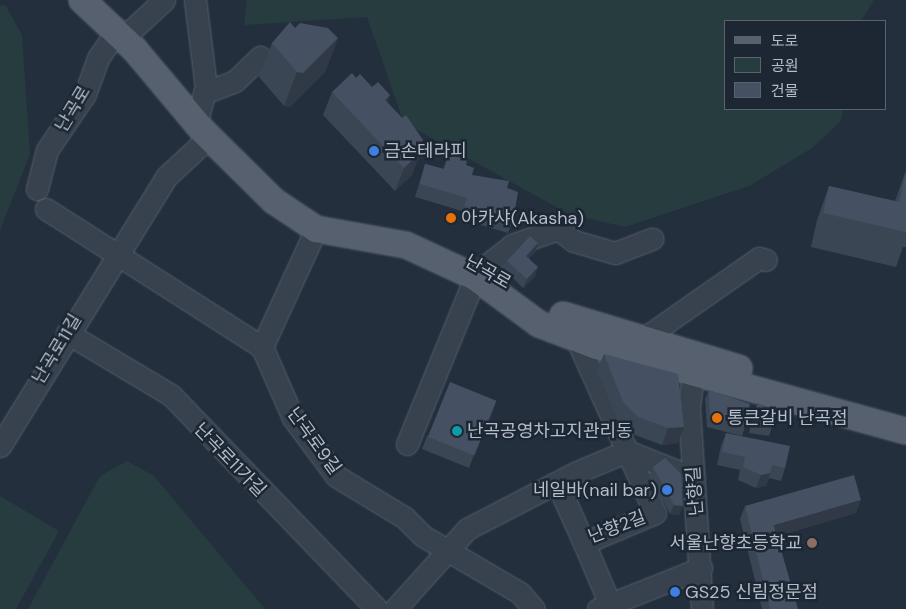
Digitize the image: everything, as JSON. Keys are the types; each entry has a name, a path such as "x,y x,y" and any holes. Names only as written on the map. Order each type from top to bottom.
{"main road":[{"name":"난곡로","path":"82,0 123,34 202,116 274,201 316,229 406,245 479,272 539,324 576,338 641,348 906,414"},
{"name":"난곡로","path":"97,0 123,34"},
{"name":"난곡로","path":"202,116 281,187 322,214 412,232 544,308 641,348 693,374 906,431"}],"street":[{"name":"난곡로","path":"37,190 47,150 84,94 98,58 123,34 164,0"},
{"path":"195,0 202,116"},
{"path":"202,116 260,57"},
{"name":"난곡로11길","path":"0,446 115,253 166,177 202,116"},
{"path":"46,209 262,347 316,229"},
{"path":"479,272 512,245 547,231 558,230 574,242 615,253 652,239"},
{"path":"641,348 759,258 766,260"},
{"name":"난곡로","path":"407,444 479,272"},
{"name":"난곡로11가길","path":"67,333 171,395 377,609"},
{"path":"576,338 627,451 694,478"},
{"name":"난곡로9길","path":"262,347 293,418 336,476 405,518 423,536 451,549 479,572 520,593 534,609"},
{"name":"난향길","path":"693,374 689,408 701,568 702,609"},
{"path":"395,609 467,529 557,483 627,451"},
{"name":"난향2길","path":"557,483 584,543 655,512 627,451"},
{"path":"584,543 607,607 701,568"}],"green space":[{"path":"247,0 874,0 862,20 724,20 724,110 843,110 841,121 812,148 749,186 625,227 569,214 404,123 367,17 244,25"},
{"path":"0,5 6,6 22,35 30,154 0,230"},
{"path":"127,461 154,476 265,609 28,609 100,476"},
{"path":"0,496 59,531 16,609 0,609"}],"building":[{"path":"290,22 295,28 300,23 328,28 338,38 303,73 297,72 272,43"},
{"path":"352,73 356,78 360,74 372,87 378,82 390,95 385,100 402,118 406,115 423,140 416,147 421,152 404,168 332,92"},
{"path":"449,154 467,160 466,165 474,168 472,175 509,181 507,188 518,192 513,220 464,206 467,198 420,184 425,164 444,169"},
{"path":"906,172 906,232 823,213 829,186 899,202"},
{"path":"530,236 538,243 526,256 538,267 527,279 507,261"},
{"path":"604,354 678,374 684,427 668,428 638,417 623,402"},
{"name":"난곡공영차고지관리동","path":"450,382 496,401 474,455 428,437"},
{"path":"709,390 750,404 745,427 710,418"},
{"path":"758,403 775,415 772,427 752,424"},
{"path":"726,433 790,446 785,468 772,465 770,473 761,475 743,467 745,457 722,452"},
{"path":"665,458 681,474 683,506 674,505 653,467"},
{"path":"854,475 861,500 774,525 775,531 761,535 766,550 780,546 798,609 770,609 745,506"}],"place":[{"name":"금손테라피","path":"374,151"},
{"name":"아카샤(Akasha)","path":"451,218"},
{"name":"통큰갈비 난곡점","path":"717,418"},
{"name":"난곡공영차고지관리동","path":"457,431"},
{"name":"네일바(nail bar)","path":"667,490"},
{"name":"서울난향초등학교","path":"812,543"},
{"name":"GS25 신림정문점","path":"675,592"}]}
